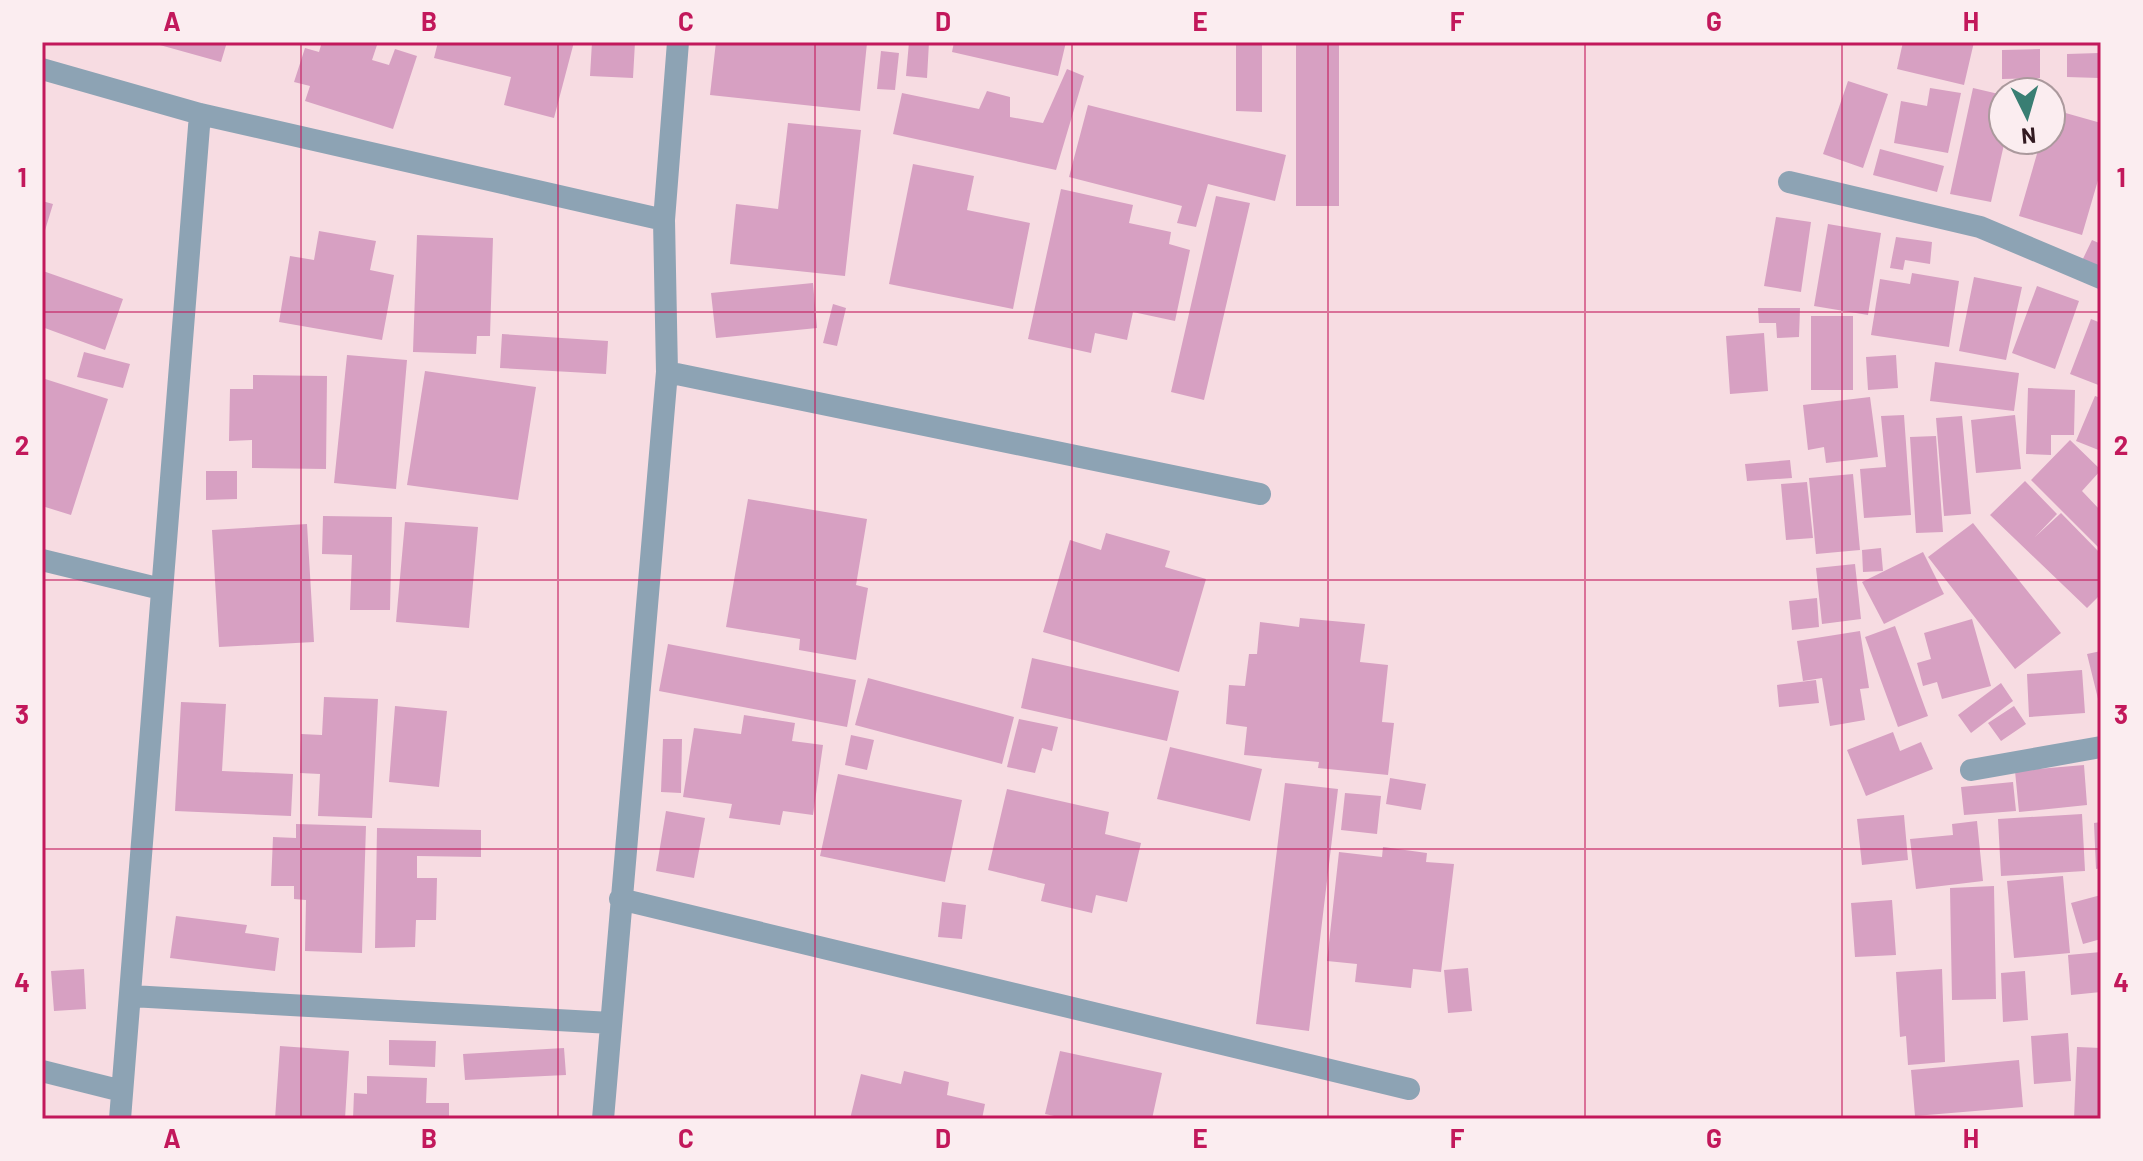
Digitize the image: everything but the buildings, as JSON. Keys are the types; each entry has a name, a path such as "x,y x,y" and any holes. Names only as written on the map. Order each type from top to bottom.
{"street":[{"path":"603,1119 667,372 664,220 678,42"},
{"path":"42,69 200,114 664,220"},
{"path":"120,1119 200,114"},
{"path":"1789,182 1980,227 2101,278"},
{"path":"667,372 1260,494"},
{"path":"42,560 161,589"},
{"path":"1971,770 2101,747"},
{"path":"620,899 1409,1089"},
{"path":"131,996 611,1023"},
{"path":"42,1071 122,1091"}]}
